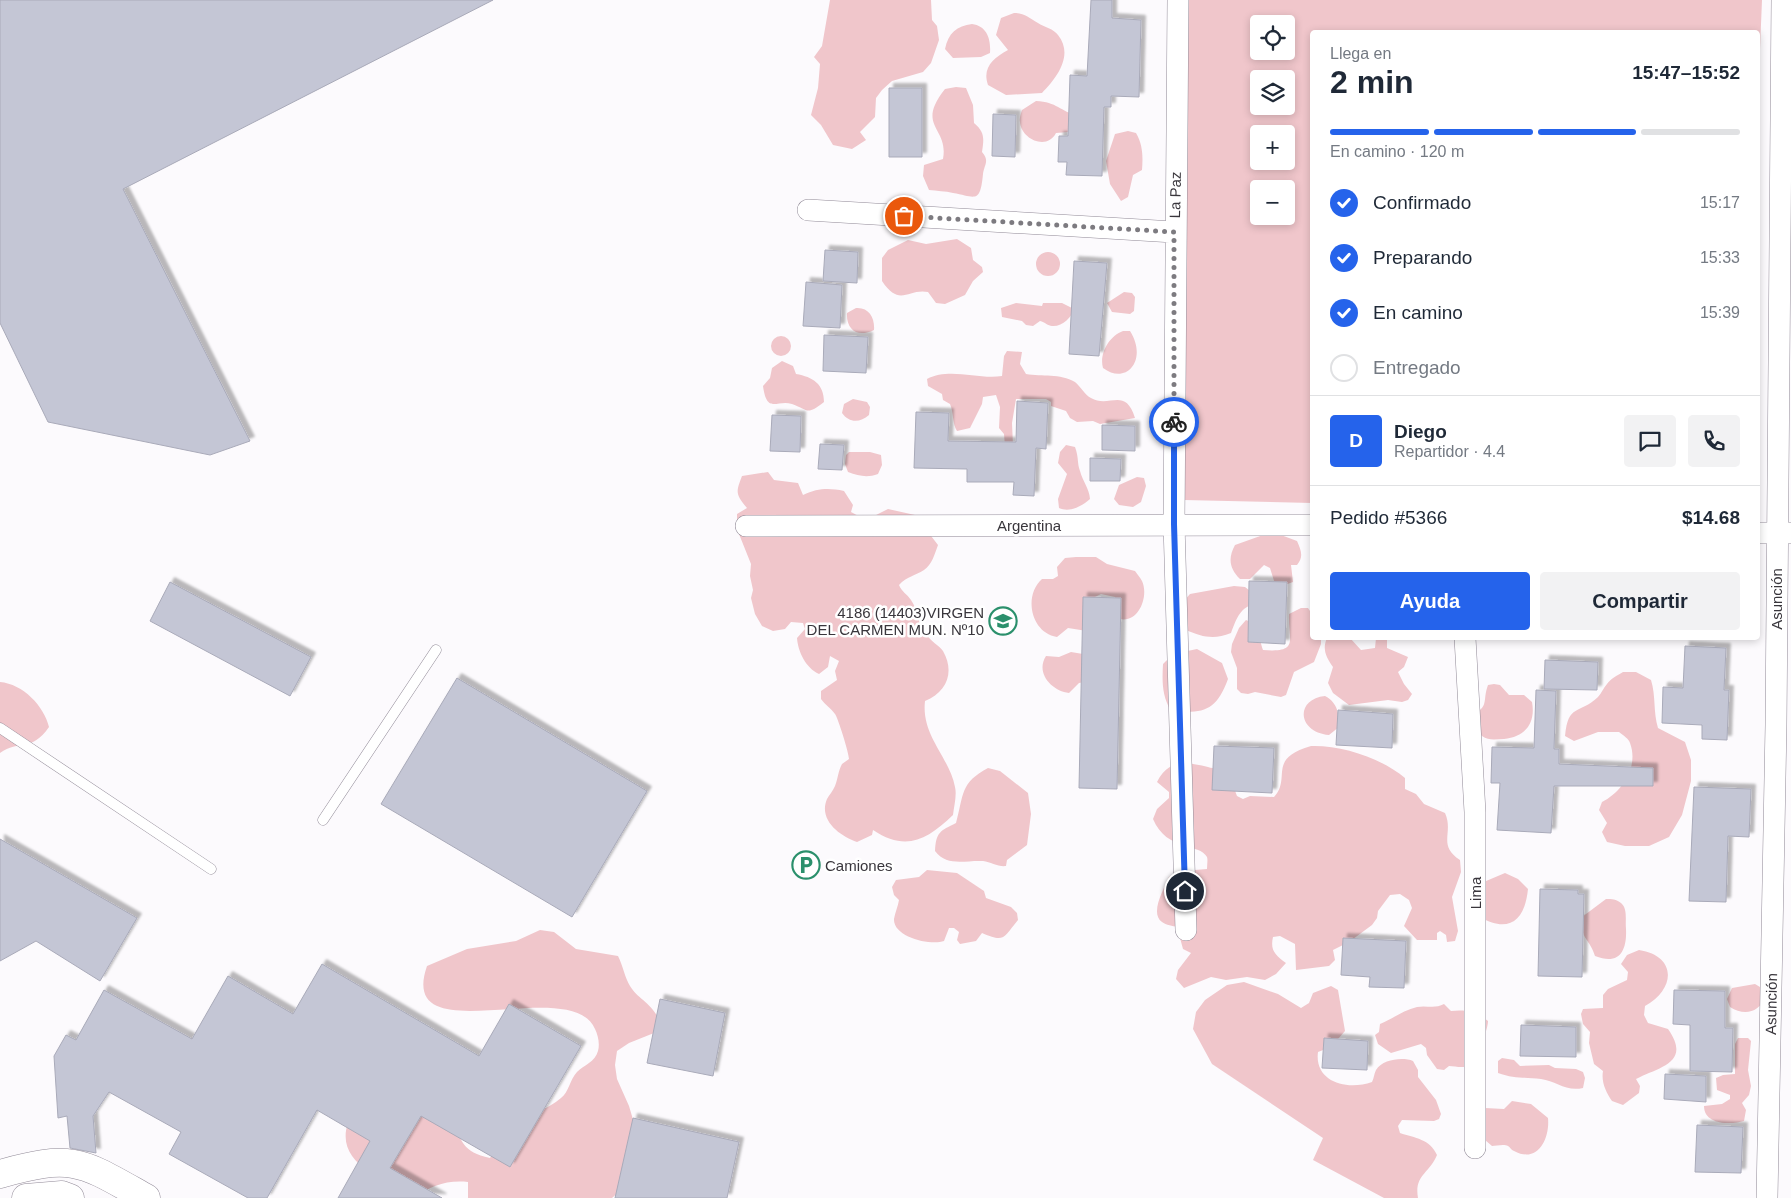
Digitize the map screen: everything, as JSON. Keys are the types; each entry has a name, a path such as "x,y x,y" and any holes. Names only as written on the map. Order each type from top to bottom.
{"street":[{"name":"La Paz","path":"1178,0 1174,232 1174,524 1186,930"},
{"name":"Asunción","path":"1767,1198 1776,724 1775,533 1782,0"},
{"path":"808,210 1174,232"},
{"name":"Argentina","path":"746,526 1310,525"},
{"name":"Lima","path":"1465,640 1475,812 1475,1148"},
{"path":"0,1174 36,1164 66,1161 91,1167 146,1198"},
{"path":"26,1198 62,1195 70,1198"}],"lane":[{"path":"323,820 436,650"},
{"path":"0,728 211,869"}],"shaded area":[{"path":"830,0 931,0 932,20 937,26 939,40 931,63 923,72 892,81 882,90 876,98 875,117 860,132 866,140 852,149 833,145 821,125 811,115 818,88 820,64 814,57 822,46"},
{"path":"1186,0 1762,0 1760,49 1760,30 1310,30 1310,503 1184,500"},
{"path":"1014,13 1024,15 1054,31 1063,43 1064,58 1062,66 1042,93 1006,95 988,85 986,73 990,64 1008,50 996,35 1001,18"},
{"path":"972,24 985,30 989,38 990,53 981,57 953,58 945,49 948,39 954,31"},
{"path":"966,88 973,105 974,123 983,136 982,152 986,158 986,163 980,190 978,194 972,197 929,190 923,176 924,165 943,159 944,148 935,126 933,111 945,89"},
{"path":"1036,101 1049,103 1078,116 1069,132 1056,133 1047,141 1041,142 1029,138 1021,128 1020,116 1022,110"},
{"path":"1128,131 1136,133 1140,142 1142,170 1133,175 1128,197 1121,201 1110,184 1106,161 1115,134"},
{"path":"957,239 971,248 973,260 982,267 983,272 973,281 965,295 945,304 936,303 928,292 921,291 904,295 894,294 882,281 882,258 888,250 908,240 926,244"},
{"path":"1048,252 1057,255 1060,264 1057,273 1048,276 1039,273 1036,264 1039,255"},
{"path":"1124,292 1132,293 1135,297 1134,311 1130,314 1112,312 1107,303"},
{"path":"1016,303 1042,306 1043,303 1062,303 1074,309 1069,318 1059,325 1051,326 1040,321 1033,326 1026,325 1022,321 1002,317 1001,308"},
{"path":"856,308 868,311 873,321 874,330 858,333 851,328 847,319 847,313"},
{"path":"1123,331 1130,331 1135,341 1136,360 1127,372 1120,374 1112,373 1103,368 1102,357 1109,341"},
{"path":"781,336 788,339 791,346 788,353 781,356 774,353 771,346 774,339"},
{"path":"1007,351 1022,352 1020,364 1026,374 1057,376 1069,379 1075,382 1087,395 1098,401 1116,400 1126,403 1131,408 1135,418 1100,424 1093,421 1077,422 1070,418 1066,411 1051,406 1051,402 1046,399 1016,399 1012,423 1013,446 1005,447 1004,434 999,428 1000,407 996,395 983,397 982,404 970,428 957,431 950,404 943,400 942,394 928,386 927,379 945,374 1002,376 1004,356"},
{"path":"782,361 793,366 796,374 808,377 816,382 822,390 824,402 810,410 787,403 770,403 767,400 763,386 770,378 772,368"},
{"path":"853,399 867,402 870,407 869,415 855,421 848,419 842,413 844,404"},
{"path":"1066,445 1075,447 1081,475 1090,499 1080,506 1067,510 1059,508 1058,499 1067,474 1058,463 1060,452"},
{"path":"849,452 870,452 881,455 882,465 878,474 863,476 848,472 845,464 846,455"},
{"path":"768,472 774,480 798,483 803,495 824,489 844,491 853,505 851,512 866,520 888,509 915,515 938,545 933,559 927,568 899,585 913,604 927,635 943,651 948,666 947,681 939,692 925,701 925,713 931,735 952,776 956,790 955,801 953,815 925,837 906,842 885,837 873,830 872,835 857,842 844,836 828,820 825,807 827,799 835,786 842,764 849,759 836,717 821,699 821,691 837,680 835,671 839,661 830,656 828,667 819,674 810,668 799,649 797,638 805,629 803,623 791,622 785,629 773,631 762,626 755,614 751,598 753,590 750,576 751,564 737,529 737,514 747,508 738,493 742,476"},
{"path":"1137,477 1144,478 1146,486 1141,502 1133,507 1119,505 1114,499 1119,485"},
{"path":"1263,535 1281,535 1297,541 1301,550 1301,556 1297,565 1291,565 1293,582 1282,586 1275,584 1270,568 1264,565 1250,579 1240,579 1234,571 1231,563 1231,554 1235,545"},
{"path":"1096,557 1107,564 1135,571 1144,587 1143,601 1137,613 1127,619 1120,619 1115,597 1101,594 1095,597 1087,631 1068,628 1057,637 1041,629 1033,613 1033,595 1036,586 1042,579 1053,579 1058,576 1057,567 1065,558"},
{"path":"1234,586 1245,587 1254,594 1253,604 1241,612 1236,619 1231,633 1208,637 1186,630 1183,602 1190,594"},
{"path":"1301,608 1308,608 1310,611 1310,640 1321,640 1314,662 1294,672 1286,695 1281,697 1255,692 1241,693 1237,689 1237,668 1231,652 1232,644 1239,628 1246,620 1254,625 1263,650 1283,649 1290,643 1289,614"},
{"path":"1326,640 1352,640 1361,650 1375,648 1376,640 1387,640 1387,648 1408,657 1404,667 1398,672 1412,694 1408,700 1402,702 1388,700 1349,705 1333,693 1328,683 1333,667 1325,653"},
{"path":"1197,649 1222,663 1228,679 1219,698 1207,708 1192,712 1171,711 1163,689 1163,664 1173,654"},
{"path":"1071,652 1089,655 1085,682 1079,683 1069,693 1063,692 1051,685 1044,675 1043,662 1046,656 1059,657"},
{"path":"1623,672 1636,672 1651,680 1658,728 1685,742 1691,760 1691,781 1682,815 1669,837 1649,846 1625,846 1607,842 1602,832 1607,823 1599,810 1602,802 1616,792 1627,778 1630,770 1632,752 1626,737 1619,732 1598,732 1574,741 1565,736 1566,726 1572,714 1598,697 1610,680"},
{"path":"0,682 17,687 31,697 42,711 49,727 43,735 31,743 13,747 0,753"},
{"path":"1488,685 1500,685 1509,695 1524,695 1532,702 1532,716 1527,728 1511,738 1487,739 1480,734 1471,715 1481,709"},
{"path":"1325,696 1335,705 1339,718 1339,727 1329,735 1318,733 1311,728 1304,716 1308,703 1315,698"},
{"path":"1311,746 1348,750 1385,764 1405,778 1405,789 1416,794 1424,804 1445,813 1449,849 1460,860 1461,872 1452,897 1458,931 1455,941 1447,942 1446,935 1440,931 1437,933 1437,940 1417,940 1404,926 1412,908 1409,900 1400,894 1390,895 1378,911 1377,918 1372,925 1349,942 1333,950 1335,960 1329,966 1296,970 1295,944 1280,936 1273,937 1272,945 1274,952 1286,963 1276,974 1265,980 1247,977 1226,980 1211,977 1184,988 1176,979 1178,970 1191,953 1183,949 1177,927 1164,923 1158,918 1157,906 1169,877 1183,871 1207,869 1207,857 1198,850 1174,842 1159,830 1153,819 1157,809 1169,798 1169,792 1157,782 1162,774 1173,765 1186,763 1227,772 1233,781 1237,796 1243,799 1250,796 1274,797 1279,790 1284,763 1297,751"},
{"path":"988,768 1000,771 1028,793 1031,814 1027,845 1007,860 1006,866 983,861 957,862 945,859 935,851 936,840 943,830 956,823 964,790 968,784 979,773"},
{"path":"927,870 957,873 984,891 986,898 1011,907 1017,913 1018,920 1003,937 995,938 982,933 976,941 960,944 957,940 959,932 954,928 949,928 944,941 938,942 922,941 906,935 895,925 894,919 899,900 894,895 892,887 896,880 919,877"},
{"path":"1505,873 1518,879 1528,889 1523,909 1519,916 1507,924 1499,924 1480,917 1479,884"},
{"path":"1606,899 1621,903 1625,908 1626,915 1626,937 1623,949 1620,954 1611,959 1595,956 1582,930 1582,917"},
{"path":"540,930 554,932 576,949 618,956 630,986 652,1008 659,1019 654,1033 629,1043 617,1051 615,1065 617,1079 629,1106 637,1133 623,1188 612,1198 468,1198 468,1182 452,1182 433,1187 413,1198 370,1173 358,1163 350,1152 346,1140 347,1125 356,1107 451,1118 468,1149 481,1156 490,1158 511,1128 526,1117 550,1106 561,1098 575,1075 597,1055 599,1045 596,1031 580,1014 554,1008 460,1011 437,1006 424,992 427,966 467,949 516,941"},
{"path":"1639,950 1651,953 1666,966 1667,982 1655,999 1645,1006 1644,1015 1648,1023 1668,1029 1676,1049 1674,1057 1670,1062 1636,1079 1640,1086 1639,1093 1623,1105 1612,1101 1603,1083 1603,1071 1594,1064 1589,1043 1590,1032 1583,1024 1581,1014 1583,1009 1603,1008 1603,995 1608,989 1627,980 1628,972 1621,964 1627,955"},
{"path":"1244,982 1278,994 1301,1008 1309,1003 1313,993 1331,986 1338,990 1345,1031 1331,1047 1318,1052 1318,1062 1321,1071 1334,1082 1362,1085 1372,1082 1376,1070 1383,1063 1399,1059 1413,1061 1418,1070 1418,1077 1436,1100 1441,1114 1439,1119 1434,1121 1402,1120 1398,1126 1400,1133 1426,1142 1437,1155 1420,1179 1417,1190 1418,1198 1384,1198 1313,1160 1323,1138 1212,1064 1193,1029 1196,1012 1205,1000 1227,985"},
{"path":"1755,984 1760,987 1765,997 1759,1007 1746,1012 1730,1007 1727,999 1732,988"},
{"path":"1444,1004 1451,1011 1462,1010 1471,1012 1480,1015 1488,1021 1482,1044 1469,1065 1462,1067 1449,1066 1444,1070 1437,1069 1427,1055 1426,1048 1421,1044 1391,1053 1378,1044 1375,1035 1379,1032 1380,1024 1412,1008"},
{"path":"1738,1038 1748,1038 1751,1041 1748,1070 1751,1086 1749,1095 1742,1103 1746,1110 1744,1121 1732,1123 1719,1122 1708,1117 1704,1106 1722,1104 1730,1099 1730,1095 1717,1090 1716,1078 1735,1074 1735,1044"},
{"path":"1502,1058 1514,1060 1520,1066 1549,1065 1555,1068 1576,1069 1583,1072 1585,1078 1583,1088 1571,1089 1546,1080 1514,1077 1498,1073 1498,1061"},
{"path":"1512,1101 1531,1104 1548,1118 1547,1133 1541,1147 1536,1152 1522,1154 1506,1145 1492,1146 1485,1140 1485,1108 1504,1109"}],"building":[{"path":"0,0 493,0 123,189 250,441 210,455 48,422 0,323"},
{"path":"1091,0 1112,0 1112,18 1141,20 1139,97 1111,96 1111,107 1104,107 1102,176 1066,175 1067,162 1058,162 1059,136 1068,136 1070,75 1087,76"},
{"path":"889,88 922,88 922,157 889,157"},
{"path":"993,114 1016,115 1015,157 992,156"},
{"path":"825,250 858,252 857,283 823,281"},
{"path":"1074,261 1107,263 1099,356 1069,354"},
{"path":"806,282 842,285 840,328 803,326"},
{"path":"824,335 868,337 866,373 823,371"},
{"path":"1017,401 1048,403 1046,449 1036,448 1034,496 1013,495 1014,482 967,482 967,469 914,468 916,412 949,413 948,441 1016,442"},
{"path":"772,415 801,416 800,452 770,451"},
{"path":"1102,425 1135,426 1135,451 1102,450"},
{"path":"820,444 844,445 842,470 818,469"},
{"path":"1090,458 1121,459 1120,481 1090,481"},
{"path":"1249,581 1287,582 1285,644 1248,642"},
{"path":"170,582 311,657 290,696 150,621"},
{"path":"1083,597 1121,598 1117,789 1079,788"},
{"path":"1685,646 1726,648 1724,690 1729,690 1727,740 1702,739 1702,725 1662,723 1663,687 1683,688"},
{"path":"1545,660 1598,662 1597,690 1544,689"},
{"path":"457,678 647,791 572,917 381,804"},
{"path":"1536,690 1556,691 1554,749 1559,749 1559,764 1653,768 1653,786 1554,786 1551,833 1497,830 1500,783 1491,783 1492,747 1534,748"},
{"path":"1338,710 1393,714 1392,748 1336,745"},
{"path":"1214,746 1274,748 1272,793 1212,790"},
{"path":"1694,787 1751,789 1749,837 1728,836 1726,902 1689,901"},
{"path":"0,839 137,918 100,981 36,941 0,961"},
{"path":"1540,889 1578,890 1578,894 1584,894 1582,977 1538,976"},
{"path":"1343,938 1406,941 1404,988 1369,987 1370,977 1341,975"},
{"path":"322,964 479,1056 509,1004 581,1046 510,1167 421,1116 390,1168 442,1198 338,1198 370,1141 317,1110 267,1198 248,1198 169,1154 181,1132 109,1092 93,1116 96,1153 70,1148 67,1116 58,1118 54,1056 66,1035 76,1040 104,990 192,1039 228,976 293,1014"},
{"path":"1674,990 1725,991 1725,1028 1733,1028 1732,1072 1690,1071 1690,1025 1673,1024"},
{"path":"660,999 725,1013 713,1076 647,1063"},
{"path":"1521,1025 1576,1027 1576,1057 1520,1056"},
{"path":"1324,1038 1368,1041 1367,1070 1322,1068"},
{"path":"1665,1074 1706,1076 1706,1102 1664,1099"},
{"path":"633,1118 739,1142 727,1198 615,1198"},
{"path":"1697,1125 1743,1127 1741,1173 1695,1172"}],"way so far":[{"path":"904,216 1174,232 1174,422"}],"place":[{"name":"4186 (14403)VIRGEN DEL CARMEN MUN. Nº10","path":"1003,621"},
{"name":"Camiones","path":"806,865"}],"route":[{"path":"1174,422 1174,524 1185,891"}]}
